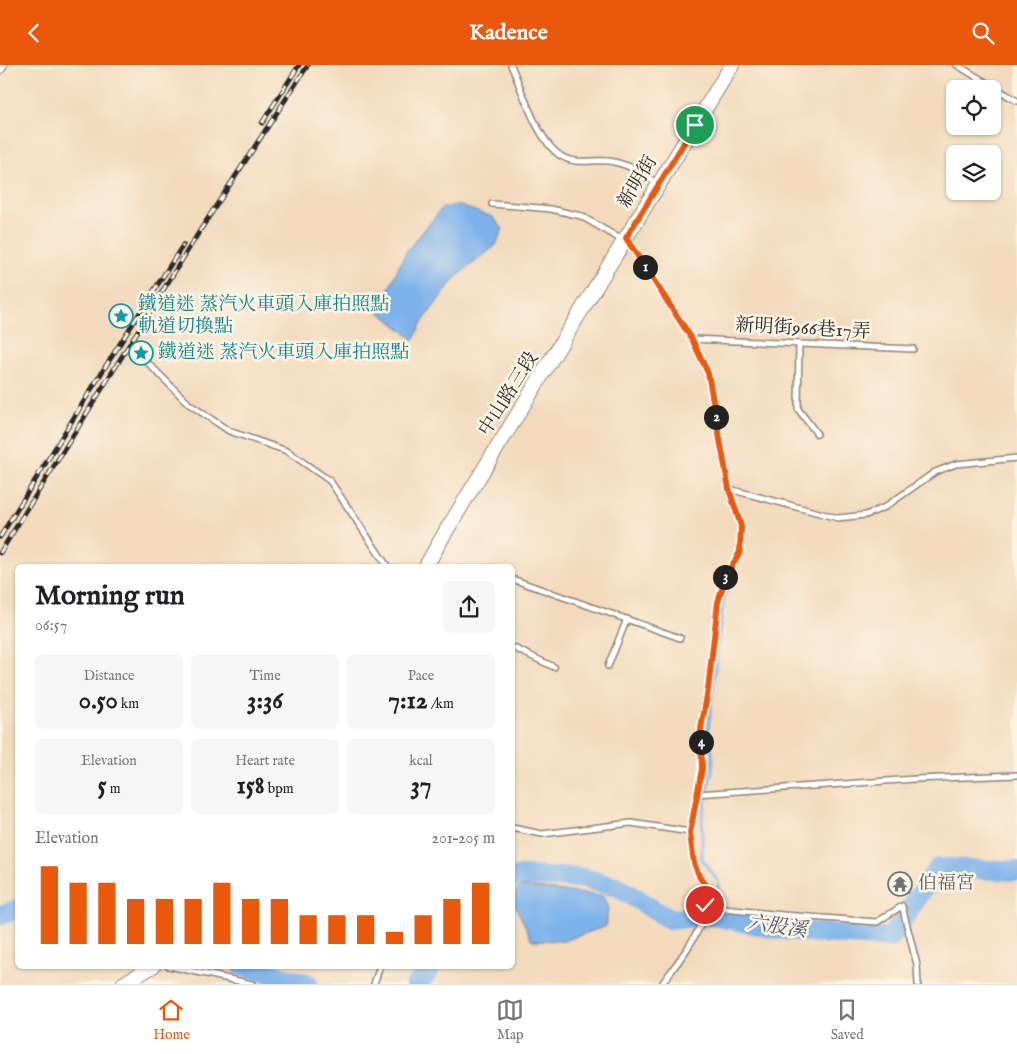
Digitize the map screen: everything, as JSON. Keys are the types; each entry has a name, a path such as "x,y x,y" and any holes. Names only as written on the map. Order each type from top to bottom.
{"street":[{"name":"新明街","path":"625,240 732,65"},
{"name":"中山路三段","path":"427,564 625,240"},
{"path":"123,984 149,969"}],"lane":[{"path":"511,65 542,137 562,157 574,161 613,162 642,172 658,185"},
{"path":"957,65 1017,101"},
{"path":"492,204 551,209 580,216 625,240 692,339 708,373 729,489 741,526 740,552 726,576 718,602 708,690 701,729 702,769 690,833 694,863 700,878 707,886 705,908 702,920 692,941 662,984"},
{"name":"新明街966巷17弄","path":"692,339 913,349"},
{"path":"799,344 798,409 817,434"},
{"path":"146,361 189,404 229,431 287,451 330,481 386,564"},
{"path":"729,489 838,518 866,515 884,507 935,472 956,464 1017,458"},
{"path":"515,580 680,638"},
{"path":"608,666 627,619"},
{"path":"515,648 554,667"},
{"path":"697,794 915,779 1017,775"},
{"path":"515,829 542,834 630,823 690,833"},
{"path":"715,909 877,922 902,906 917,965 918,984"},
{"path":"183,969 252,984"},
{"path":"374,984 379,969"}],"water":[{"path":"457,205 493,217 503,229 496,245 454,279 421,324 414,340 378,311 406,252 442,208"},
{"path":"521,886 603,896 608,908 606,926 564,941 532,940 515,905 515,892"}],"building":[{"name":"伯福宮","path":"905,873 909,893 896,895 892,875"}],"waterway":[{"path":"713,901 719,885 702,860 702,816 712,772 713,760 708,731 723,601 729,582"},
{"name":"六股溪","path":"515,878 520,876 583,878 619,888 670,920 708,915 782,930 890,938 938,868 1017,871"},
{"name":"六股溪","path":"0,915 15,910"},
{"name":"六股溪","path":"252,969 308,984"},
{"name":"六股溪","path":"416,984 429,969"}],"railway":[{"path":"262,123 299,65"},
{"path":"0,553 201,229 308,65"},
{"path":"0,537 183,245"}],"place":[{"name":"鐵道迷 蒸汽火車頭入庫拍照點 軌道切換點","path":"121,316"},
{"name":"鐵道迷 蒸汽火車頭入庫拍照點","path":"141,353"},
{"name":"伯福宮","path":"900,884"}],"route":[{"path":"695,125 626,238 692,339 708,373 729,489 741,526 740,552 726,576 718,602 708,690 701,729 702,769 690,833 694,863 700,878 707,886 705,905"}]}
